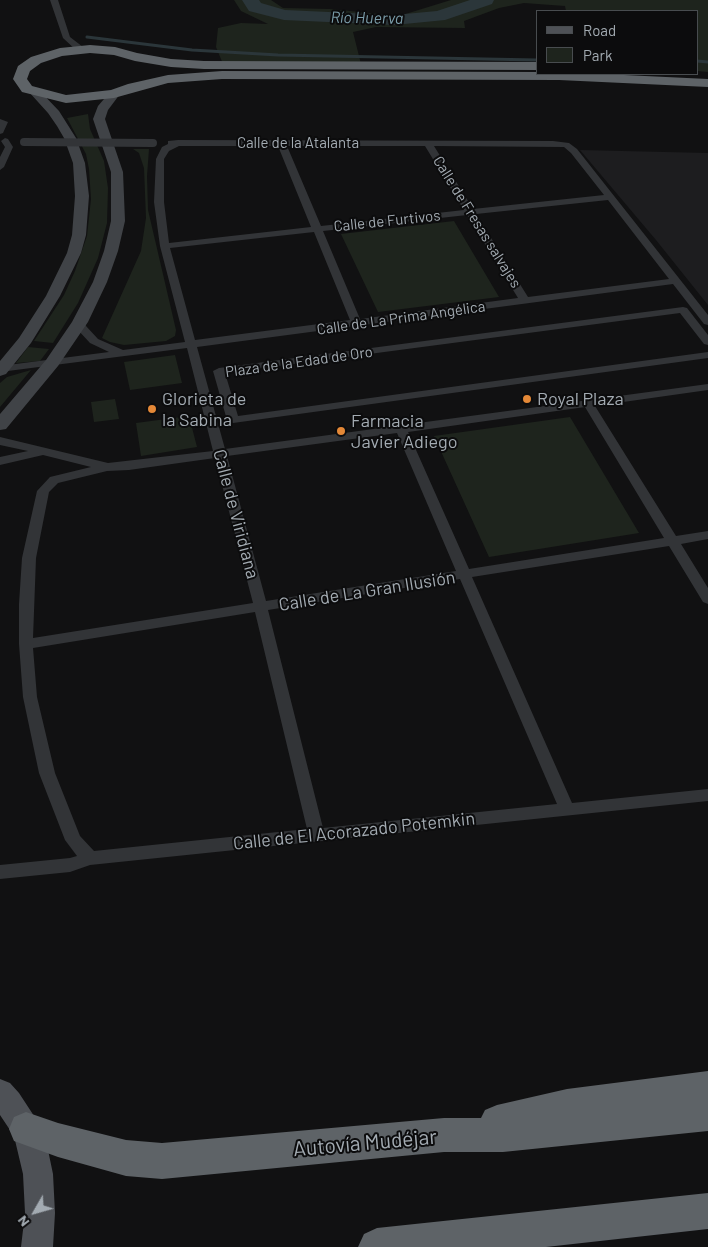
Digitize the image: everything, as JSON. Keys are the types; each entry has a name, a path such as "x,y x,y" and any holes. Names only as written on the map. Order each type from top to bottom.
{"highway":[{"path":"536,66 204,65 172,63 135,57 115,51 80,49 60,52 31,62 7,76 31,90 66,99 95,98 168,79 229,74 559,76 708,83"},
{"path":"133,87 144,76 146,70 144,64 135,57"},
{"path":"31,62 20,74 22,84 31,90"},
{"path":"444,1135 567,1106 708,1087"},
{"name":"Autovía Mudéjar","path":"26,1129 58,1140 126,1158 162,1161 444,1135 503,1135 708,1114"},
{"path":"377,1247 708,1211"},
{"path":"606,1222 664,1231 708,1228"}],"main road":[{"path":"1,370 37,323 53,296 74,253 79,235 82,196 79,163 70,138 63,126 53,111 31,90"},
{"path":"0,425 52,363 80,322 100,282 111,251 118,222 117,172 99,119 104,105 114,94"},
{"path":"0,1093 26,1129 38,1174 40,1213 37,1247"}],"street":[{"path":"54,0 67,38 80,49"},
{"path":"60,52 67,38"},
{"path":"0,122 4,122 0,131"},
{"path":"0,167 9,147 2,141"},
{"name":"Calle de la Atalanta","path":"2,141 553,144 570,147 609,197"},
{"name":"Calle de Viridiana","path":"178,143 165,149 160,159 159,202 165,246 261,608 317,836"},
{"path":"281,143 357,324"},
{"name":"Calle de Fresas salvajes","path":"428,144 525,301"},
{"path":"609,197 708,322"},
{"name":"Calle de Furtivos","path":"165,246 609,197"},
{"name":"Calle de La Prima Angélica","path":"1,370 676,281"},
{"name":"Plaza de la Edad de Oro","path":"708,342 683,310 219,371 233,420 708,355"},
{"path":"80,322 89,336 98,343 125,354"},
{"path":"90,858 73,840 47,773 30,697 26,644 29,558 43,491 54,480 64,476 108,467 220,454 708,386"},
{"path":"588,403 708,598"},
{"path":"401,429 567,809"},
{"path":"0,441 108,467"},
{"path":"0,461 18,456 48,454"},
{"name":"Calle de La Gran Ilusión","path":"26,644 708,536"},
{"name":"Calle de El Acorazado Potemkin","path":"0,872 70,865 90,858 708,795"}],"shaded area":[{"path":"580,150 708,153 708,305 656,240"}],"green space":[{"path":"234,0 271,0 283,8 330,9 399,16 451,0 708,0 708,72 698,71 698,10 566,10 565,6 524,3 499,8 464,21 465,28 376,27 353,32 361,64 223,64 216,47 218,28 241,23 268,24 241,11"},
{"path":"88,114 90,129 104,161 108,188 107,223 98,258 78,303 53,343 34,341 64,295 75,271 87,236 91,199 89,169 86,154 67,118"},
{"path":"133,149 149,149 147,176 148,210 176,330 175,336 166,341 124,345 102,338 141,251 146,218 144,168 139,153"},
{"path":"454,221 499,297 378,312 341,234"},
{"path":"28,347 49,349 40,361 16,363"},
{"path":"175,355 182,383 130,390 124,362"},
{"path":"31,370 0,407 0,383 7,377"},
{"path":"115,399 119,419 94,422 91,402"},
{"path":"189,416 197,447 141,456 136,423"},
{"path":"570,417 639,533 489,557 434,436"}],"waterway":[{"name":"Río Huerva","path":"250,0 255,7 284,15 394,20 439,16 486,0"},
{"path":"87,37 192,50 278,55 536,60"},
{"path":"698,61 708,62"}],"place":[{"name":"Royal Plaza","path":"527,399"},
{"name":"Glorieta de la Sabina","path":"152,409"},
{"name":"Farmacia Javier Adiego","path":"341,431"}]}
